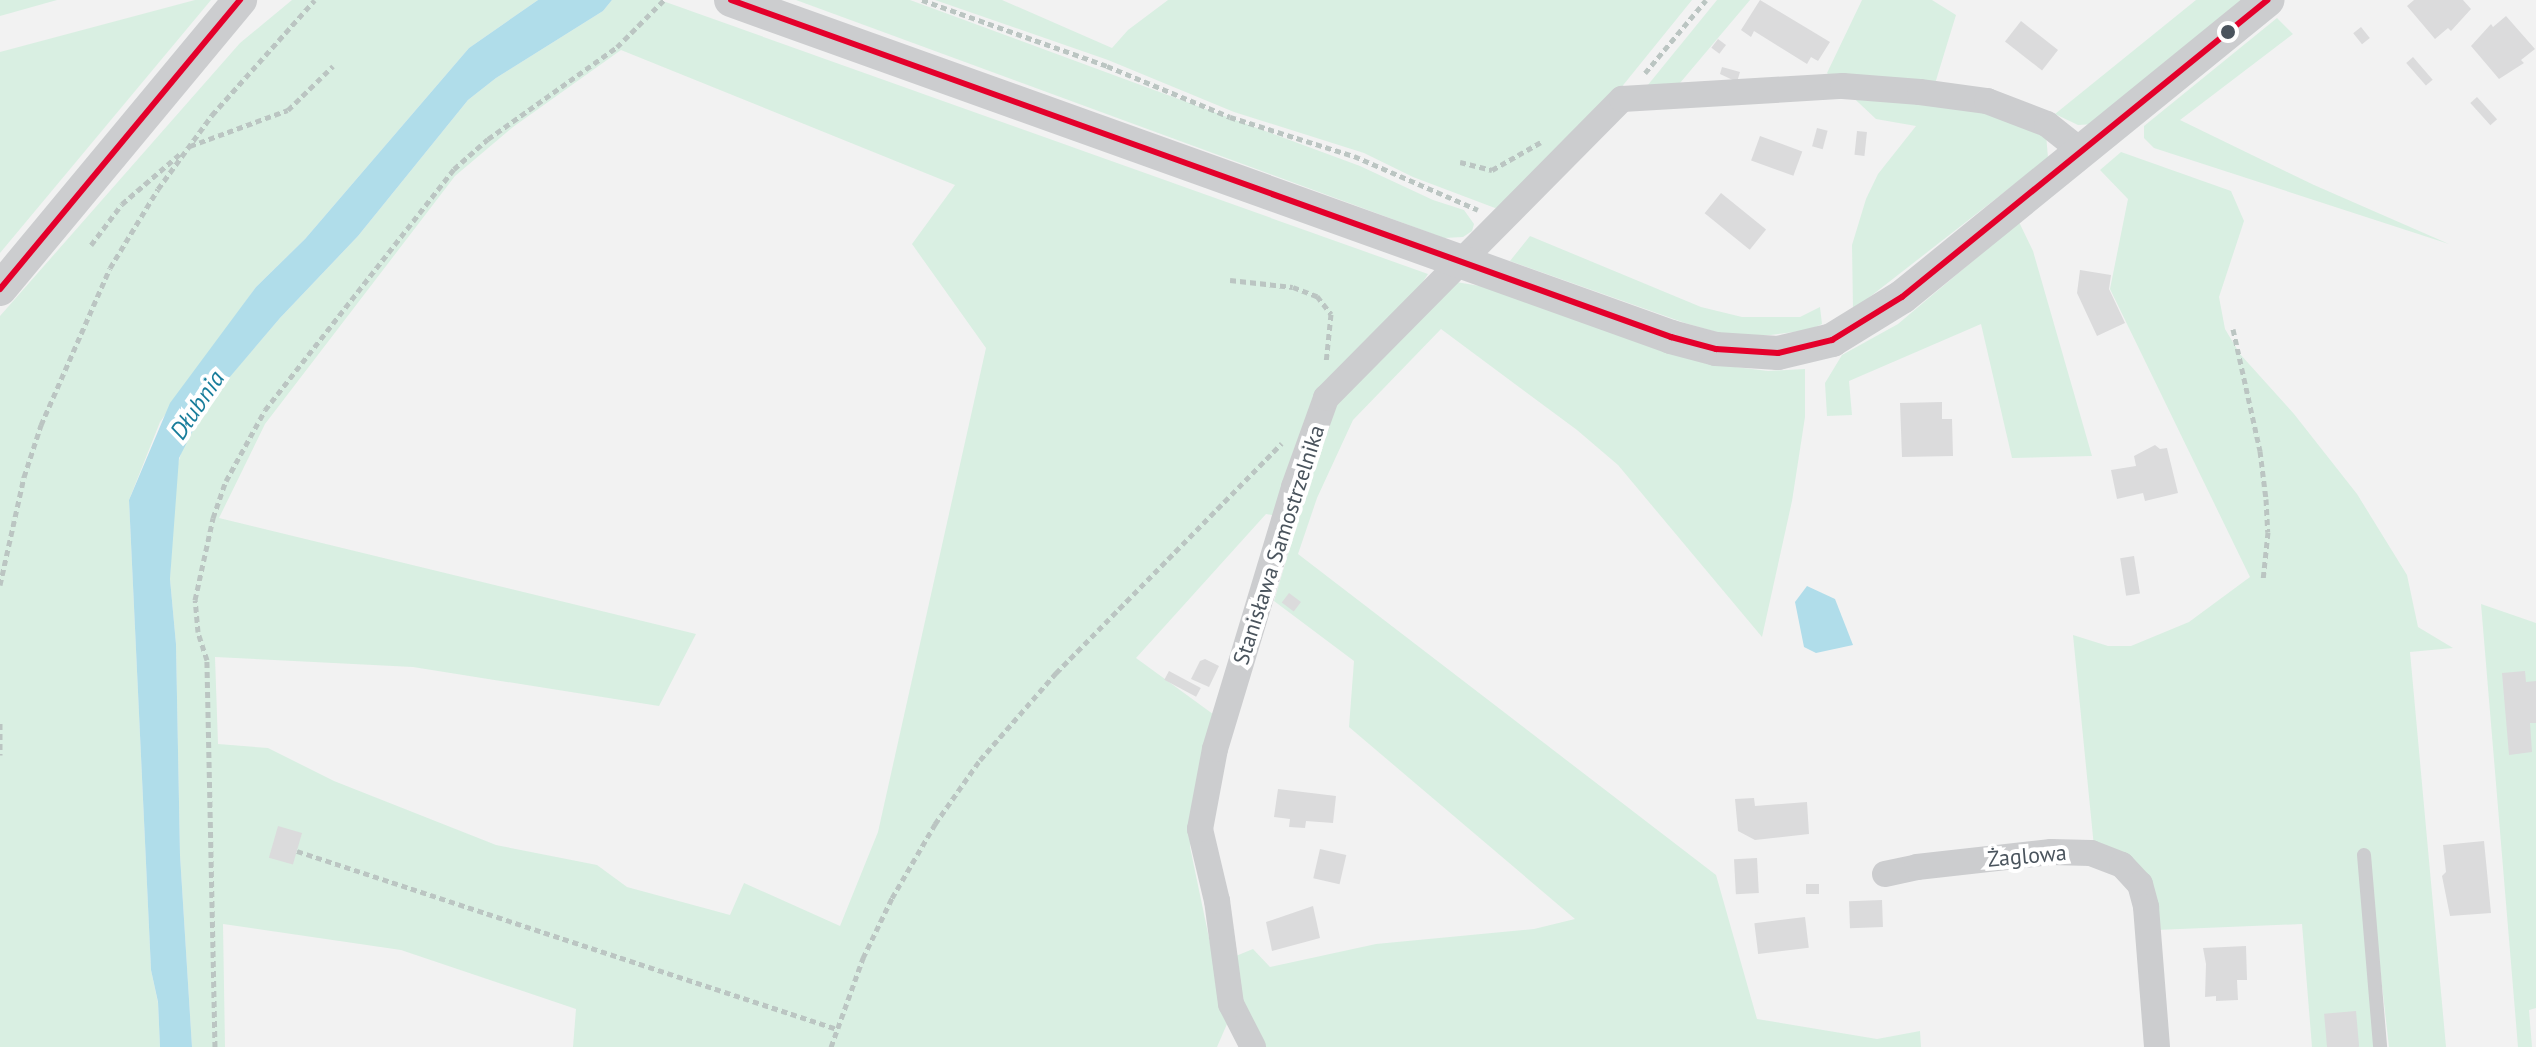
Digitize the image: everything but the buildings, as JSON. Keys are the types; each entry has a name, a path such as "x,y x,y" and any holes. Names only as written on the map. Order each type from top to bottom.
{"street":[{"path":"0,289 240,0"},
{"path":"737,2 1693,344 1745,352 1778,353 1811,348 1851,332 1892,304 2267,0"},
{"path":"1622,99 1843,86 1920,92 1987,101 2047,124 2081,151"},
{"name":"Stanisława Samostrzelnika","path":"1253,1047 1231,1004 1217,901 1200,829 1215,749 1294,487 1326,398 1622,99"},
{"name":"Żaglowa","path":"1885,874 2051,852 2091,853 2122,865 2140,884 2146,907 2157,1047"}],"lane":[{"path":"2364,855 2380,1047"}],"path":[{"path":"0,585 24,477 68,357 110,268 140,217 212,115 315,0"},
{"path":"215,1047 207,660 198,632 195,600 213,518 226,481 265,410 454,169 497,132 617,47 664,0"},
{"path":"922,0 1107,66 1230,117 1354,156 1458,199 1496,224"},
{"path":"1622,99 1706,0"},
{"path":"91,245 130,195 189,147 288,110 333,66"},
{"path":"1460,162 1492,170 1552,136"},
{"path":"1230,280 1307,290 1326,304 1331,326 1326,360 1326,398"},
{"path":"2233,329 2260,451 2266,499 2268,532 2263,580"},
{"path":"831,1047 863,958 892,898 935,824 980,760 1056,673 1283,442"},
{"path":"0,723 0,755"},
{"path":"297,851 837,1029"}],"green space":[{"path":"0,0 57,0 0,16"},
{"path":"195,0 211,0 0,253 0,52"},
{"path":"292,0 538,0 469,48 305,239 256,287 160,422 129,500 151,970 158,1003 160,1047 0,1047 0,316 240,43"},
{"path":"612,0 660,0 1428,274 1407,306 1316,396 1277,516 1266,514 1136,658 1217,717 1198,788 1190,847 1227,1024 1217,1047 573,1047 576,1009 401,950 223,924 225,1047 192,1047 180,855 176,644 170,579 175,474 182,450 199,414 213,396 280,318 358,236 468,100 496,78 603,11","holes":["621,50 955,185 912,244 986,348 878,832 840,926 744,883 730,915 627,887 597,865 496,845 334,781 268,748 218,744 215,657 413,667 659,706 696,634 219,518 265,424 455,176 513,127"]},
{"path":"796,0 910,0 1360,166 1433,200 1464,210 1474,224 1472,231 1463,237 1444,238"},
{"path":"935,0 1002,0 1112,48 1128,30 1168,0 1692,0 1620,89 1504,205 1495,208 1413,177 1364,153 1234,112 1108,60"},
{"path":"1717,0 1750,0 1680,83 1643,91"},
{"path":"1862,0 1932,0 1956,15 1930,100 1961,104 2046,134 2048,158 1853,310 1852,245 1866,199 1878,174 1916,126 1876,119 1827,73"},
{"path":"2196,0 2246,0 2095,124 2078,125 2055,114"},
{"path":"2277,18 2293,34 2180,120 2314,185 2449,244 2154,148 2144,138 2144,126"},
{"path":"2121,152 2231,191 2244,221 2219,297 2225,329 2240,354 2294,414 2357,494 2407,575 2418,627 2453,648 2410,652 2446,1047 2389,1047 2367,854 2377,1047 2312,1047 2302,924 2156,930 2146,877 2094,847 2073,635 2108,646 2131,646 2189,622 2250,577 2110,289 2128,199 2100,170"},
{"path":"2019,222 2033,251 2092,456 2012,458 1981,324 1849,381 1852,415 1827,416 1825,383 1842,355 1898,324"},
{"path":"1530,236 1701,307 1742,317 1800,317 1820,307 1822,324 1809,330 1771,335 1727,335 1685,323 1510,261"},
{"path":"1456,282 1480,286 1711,364 1768,371 1805,369 1805,417 1792,501 1762,637 1618,465 1577,430 1441,329 1353,420 1317,498 1298,554 1716,875 1757,1019 1877,1039 1920,1031 1921,1047 1265,1047 1239,998 1231,958 1253,949 1270,967 1376,944 1534,929 1575,919 1349,727 1354,661 1274,601 1334,400"},
{"path":"2481,604 2536,623 2536,1008 2529,1010 2532,1047 2518,1047"}],"water":[{"name":"Dłubnia","path":"538,0 612,0 603,11 496,78 468,100 358,236 280,318 206,405 179,458 170,579 176,644 180,855 192,1047 160,1047 158,1002 151,970 129,500 170,403 256,287 305,239 469,48"},
{"path":"1807,586 1835,599 1853,645 1816,653 1804,647 1795,602"}],"transit line":[{"path":"0,289 240,0"},
{"path":"731,0 1671,337 1716,349 1778,353 1832,340 1902,297 2267,0"}]}
